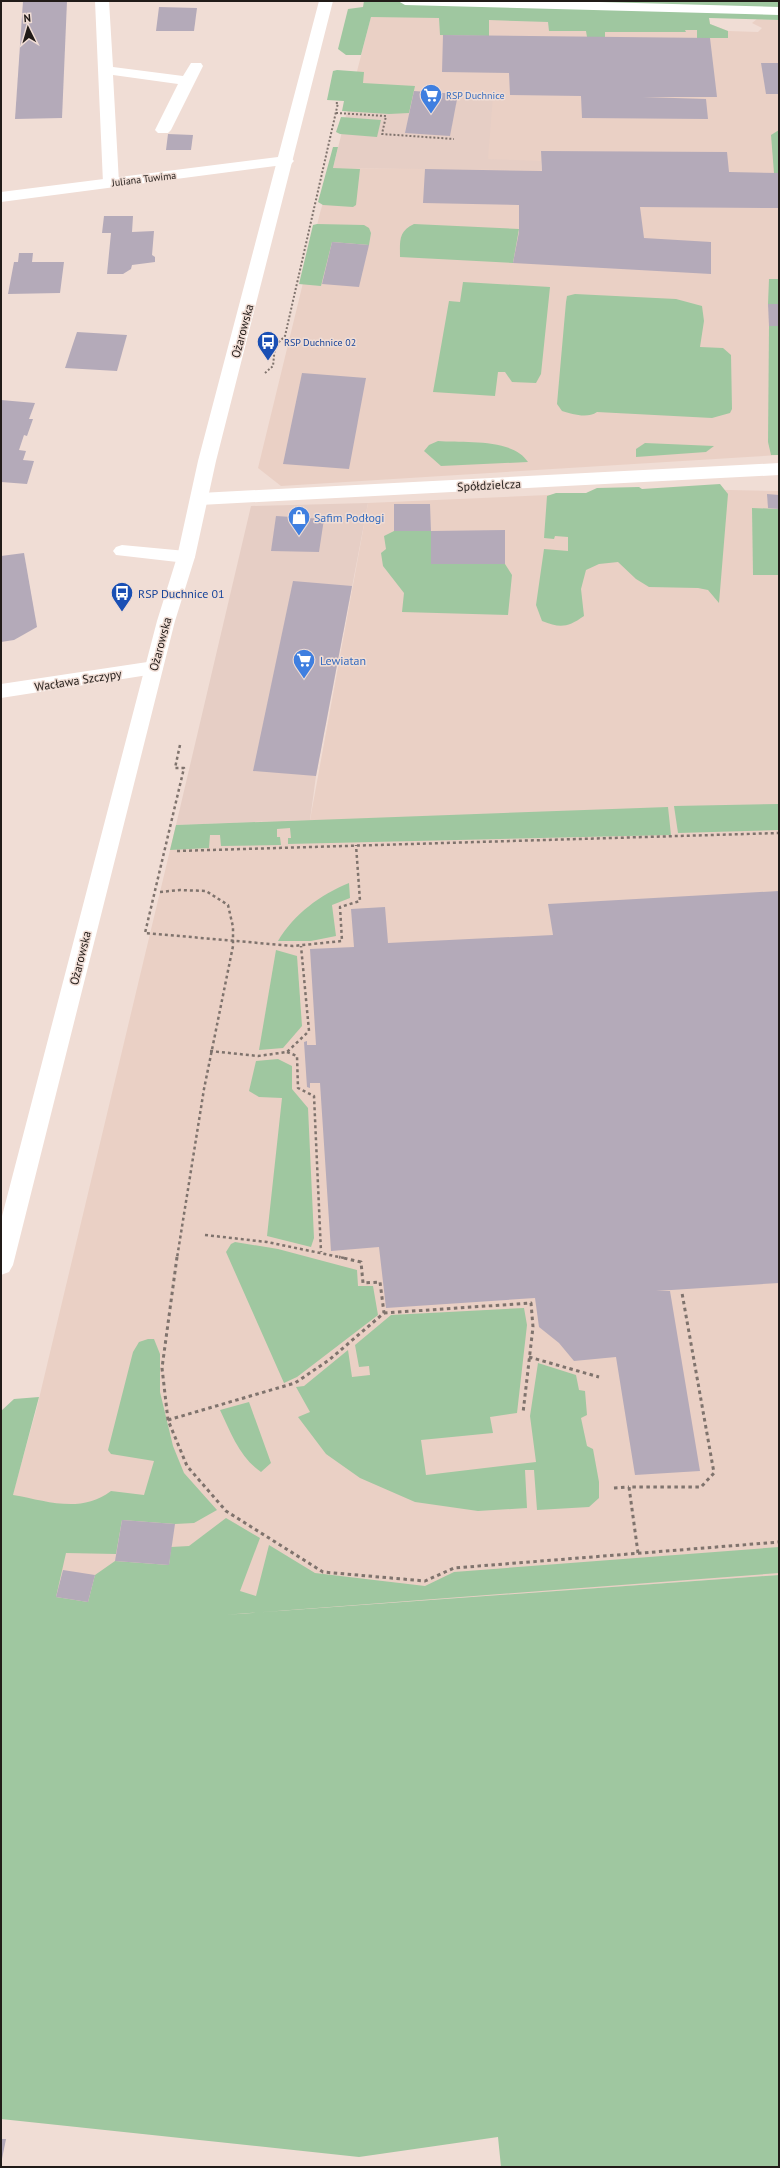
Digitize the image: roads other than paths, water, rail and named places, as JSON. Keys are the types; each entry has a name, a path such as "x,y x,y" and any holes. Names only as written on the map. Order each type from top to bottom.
{"main road":[{"path":"102,1 111,183"},
{"name":"Ożarowska","path":"1,1265 154,668 186,558 207,461 326,1"},
{"path":"405,1 779,11"},
{"path":"163,130 196,66"},
{"path":"105,70 187,81"},
{"name":"Juliana Tuwima","path":"1,197 286,160"},
{"name":"Spółdzielcza","path":"200,499 779,469"},
{"path":"122,551 186,558"},
{"name":"Wacława Szczypy","path":"1,691 154,668"}],"place":[{"name":"RSP Duchnice","path":"431,114"},
{"name":"RSP Duchnice 02","path":"268,362"},
{"name":"Safim Podłogi","path":"299,536"},
{"name":"RSP Duchnice 01","path":"122,612"},
{"name":"Lewiatan","path":"304,680"}]}
